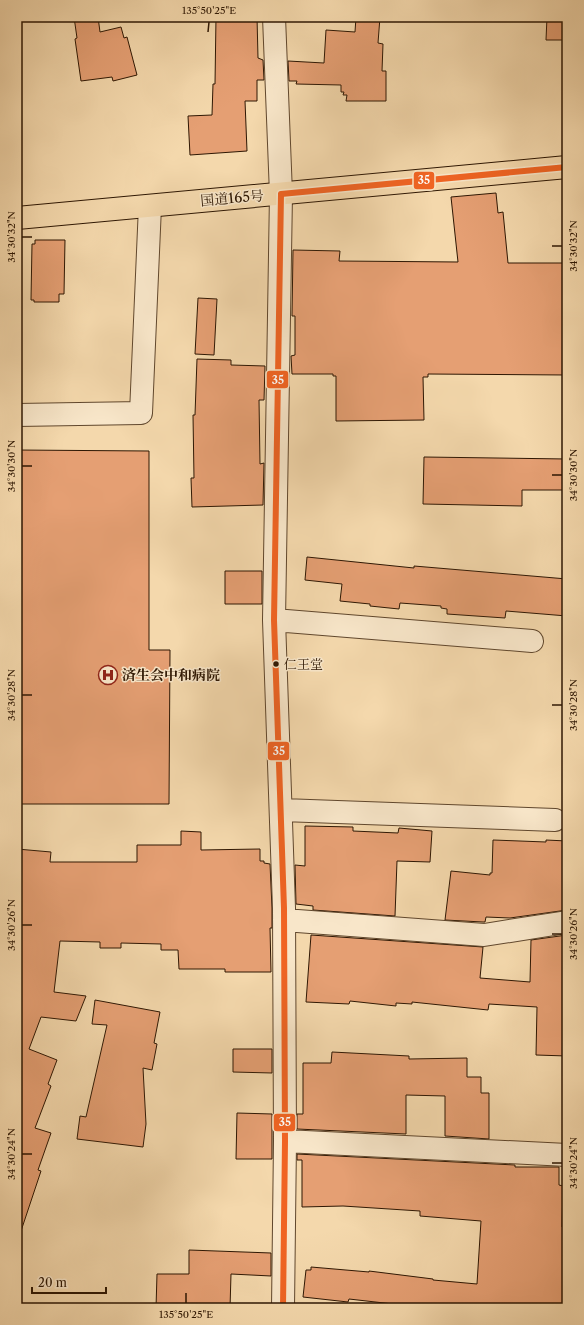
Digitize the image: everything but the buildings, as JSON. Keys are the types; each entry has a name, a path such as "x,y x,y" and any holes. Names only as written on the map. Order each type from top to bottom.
{"highway":[{"name":"国道165号","path":"17,218 567,167"}],"street":[{"path":"274,17 280,194 274,620 282,810 284,920 283,1308"},
{"path":"17,415 141,413 150,206"},
{"path":"274,620 532,641"},
{"path":"282,810 555,820"},
{"path":"284,920 484,935 567,922"},
{"path":"284,1141 567,1155"}],"transit line":[{"name":"35","path":"281,194 567,167"},
{"name":"35","path":"281,194 274,620 284,908 285,1141 283,1308"}],"place":[{"name":"仁王堂","path":"276,664"},
{"name":"済生会中和病院","path":"108,675"}]}
